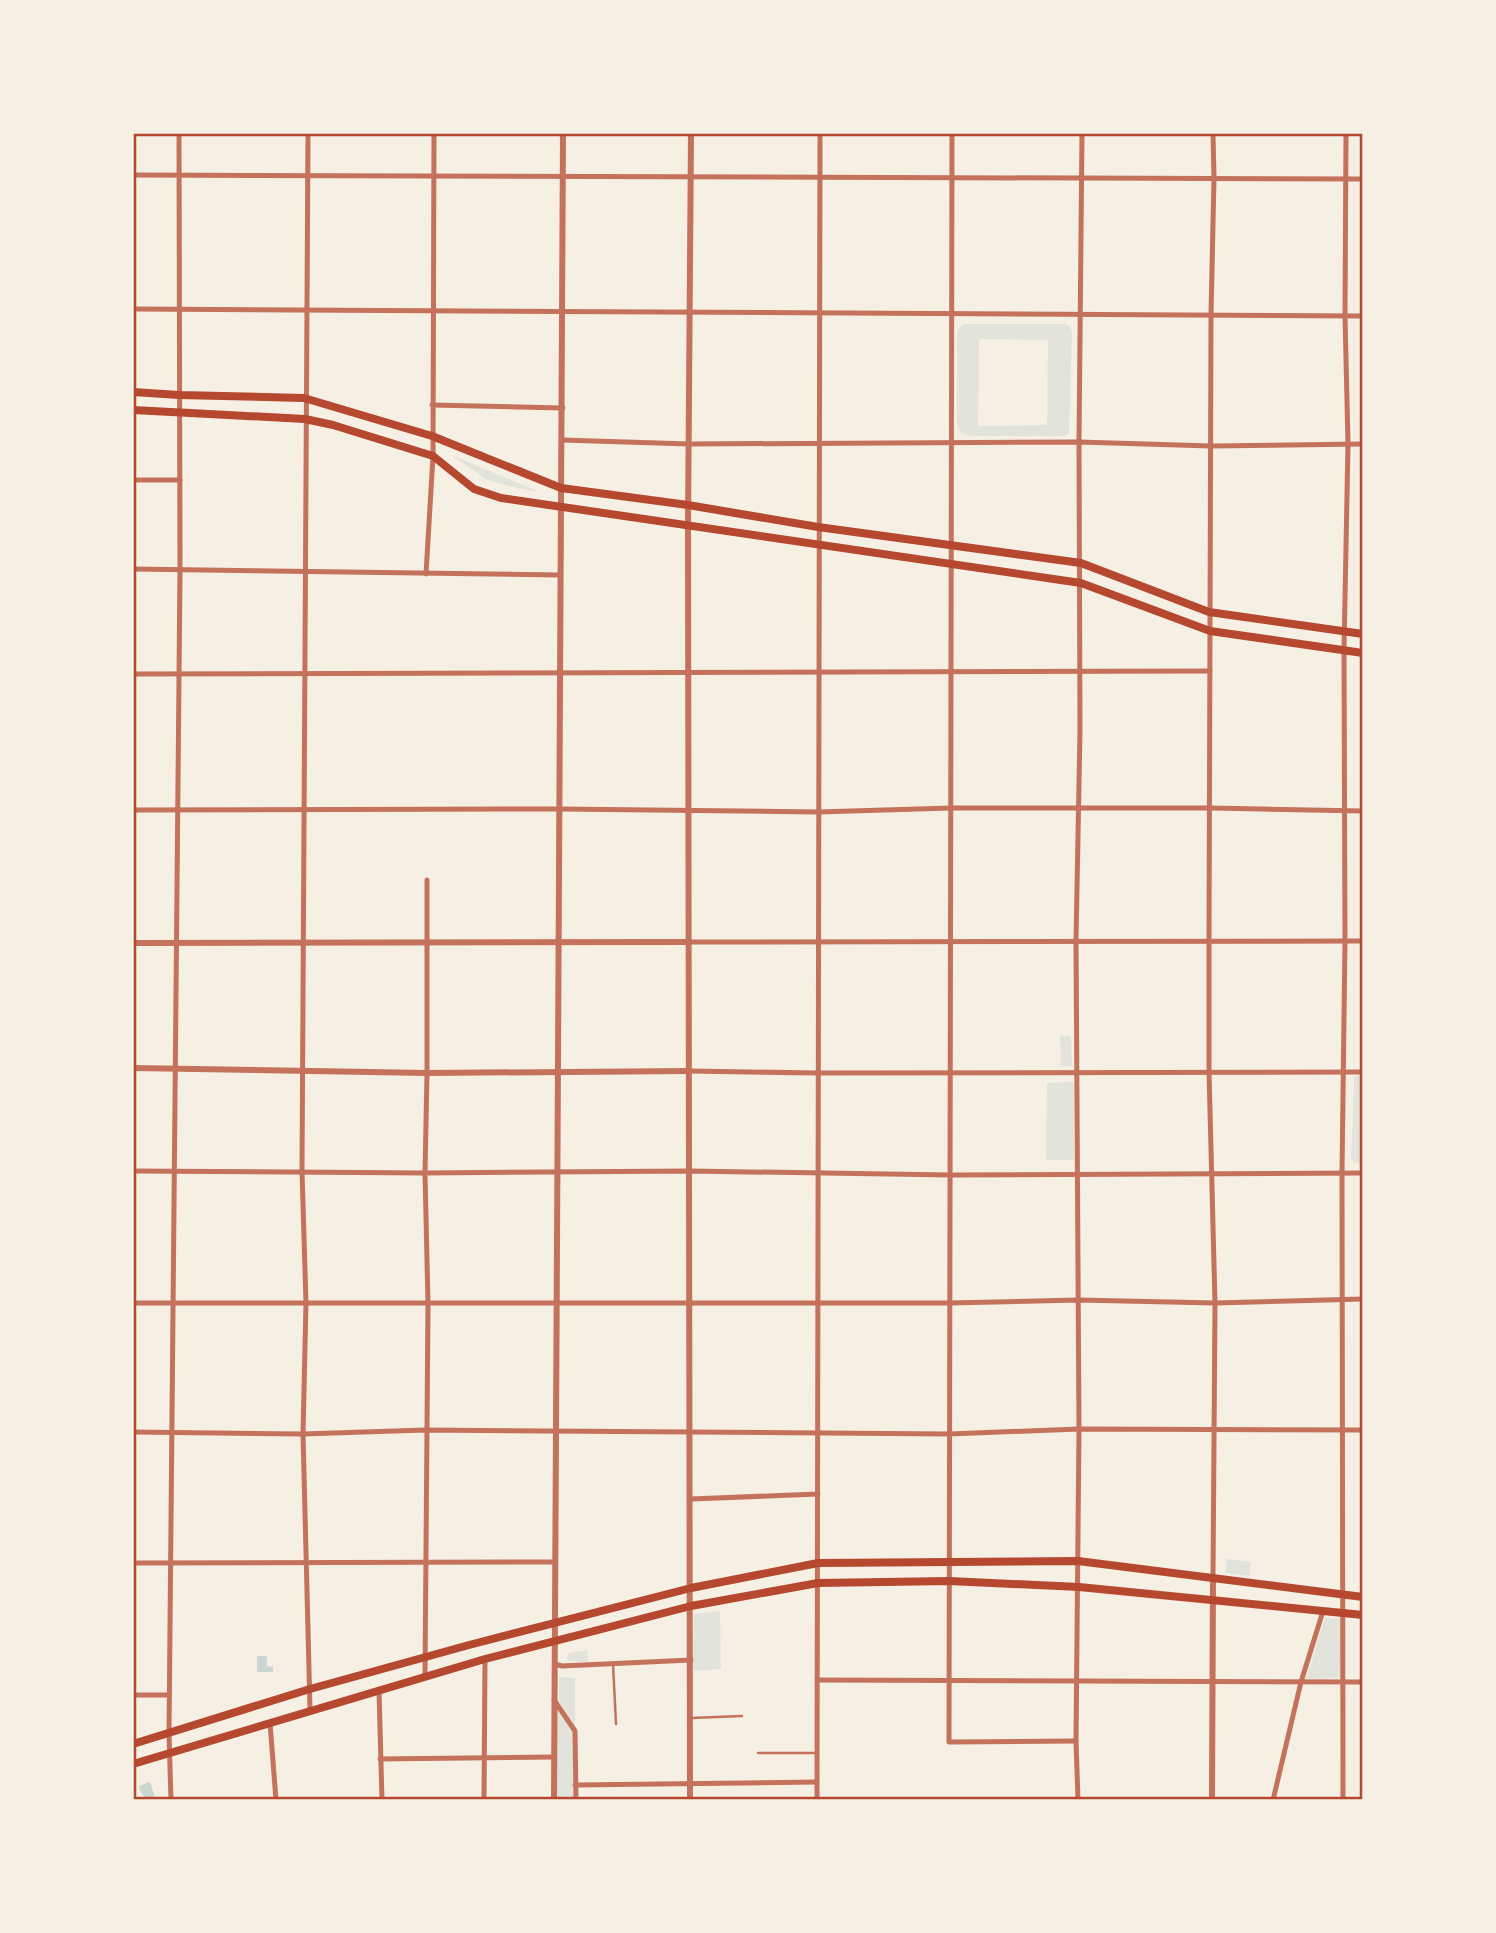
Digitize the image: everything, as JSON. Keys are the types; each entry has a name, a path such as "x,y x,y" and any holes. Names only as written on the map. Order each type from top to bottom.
{"main road":[{"path":"133,392 179,396 304,398 432,436 561,488 1081,563 1209,612 1363,634"},
{"path":"133,410 305,419 433,456 462,482 501,498 1081,583 1209,631 1363,653"},
{"path":"133,1744 310,1689 425,1657 691,1588 818,1563 1078,1562 1363,1597"},
{"path":"133,1764 425,1675 555,1640 691,1606 818,1583 949,1581 1079,1587 1363,1615"}],"street":[{"path":"171,1800 169,1695 173,1170 179,811 179,133"},
{"path":"307,133 309,174 304,398 302,1171 306,1303 303,1434 310,1709"},
{"path":"426,574 433,456 434,133"},
{"path":"554,1800 563,133"},
{"path":"690,1800 688,444 691,133"},
{"path":"817,1800 820,133"},
{"path":"952,133 948,1742 1076,1741"},
{"path":"1078,1800 1076,941 1081,583 1079,442 1082,133"},
{"path":"1212,1800 1215,1303 1209,1072 1209,612 1213,133"},
{"path":"1343,1800 1342,1173 1345,941 1344,650 1348,444 1345,316 1346,133"},
{"path":"133,175 1363,179"},
{"path":"133,310 1363,316"},
{"path":"432,405 563,408"},
{"path":"562,440 688,444 1363,444"},
{"path":"133,480 180,480"},
{"path":"133,569 560,575"},
{"path":"133,674 1210,670"},
{"path":"133,810 560,809 818,813 951,808 1210,808 1363,811"},
{"path":"425,1675 427,880"},
{"path":"133,943 1363,941"},
{"path":"133,1068 427,1073 1363,1072"},
{"path":"133,1171 818,1171 950,1175 1363,1173"},
{"path":"133,1303 949,1303 1078,1300 1215,1303 1363,1299"},
{"path":"133,1432 303,1434 425,1430 949,1434 1079,1429 1363,1430"},
{"path":"691,1499 818,1494"},
{"path":"133,1563 555,1562"},
{"path":"1273,1800 1301,1682 1323,1611"},
{"path":"484,1800 485,1659"},
{"path":"555,1664 562,1666 691,1660"},
{"path":"817,1680 1363,1682"},
{"path":"379,1690 382,1800"},
{"path":"133,1695 169,1695"},
{"path":"555,1700 575,1731 576,1800"},
{"path":"270,1723 276,1800"},
{"path":"380,1759 554,1757"},
{"path":"575,1785 817,1782"}],"lane":[{"path":"613,1664 616,1724"},
{"path":"691,1718 742,1716"},
{"path":"758,1753 817,1753"}],"shaded area":[{"path":"964,324 1070,326 1069,434 969,436 961,432 957,426 958,329","holes":["979,339 1048,340 1047,425 978,426"]},
{"path":"452,455 539,492 485,479"},
{"path":"1060,1035 1071,1037 1072,1066 1061,1066"},
{"path":"1363,1075 1363,1163 1355,1163 1351,1158 1354,1081 1355,1076"},
{"path":"1074,1082 1074,1160 1046,1160 1047,1083"},
{"path":"1227,1559 1251,1562 1249,1576 1225,1573"},
{"path":"720,1611 721,1669 693,1671 694,1614"},
{"path":"1325,1618 1342,1619 1340,1678 1306,1679"},
{"path":"587,1650 588,1662 569,1661 567,1658 569,1653"},
{"path":"257,1656 267,1656 267,1666 273,1667 273,1672 257,1672"},
{"path":"559,1677 575,1678 575,1728 559,1701"},
{"path":"557,1707 573,1731 574,1800 556,1800"},
{"path":"150,1782 156,1800 144,1797 139,1786"}]}
